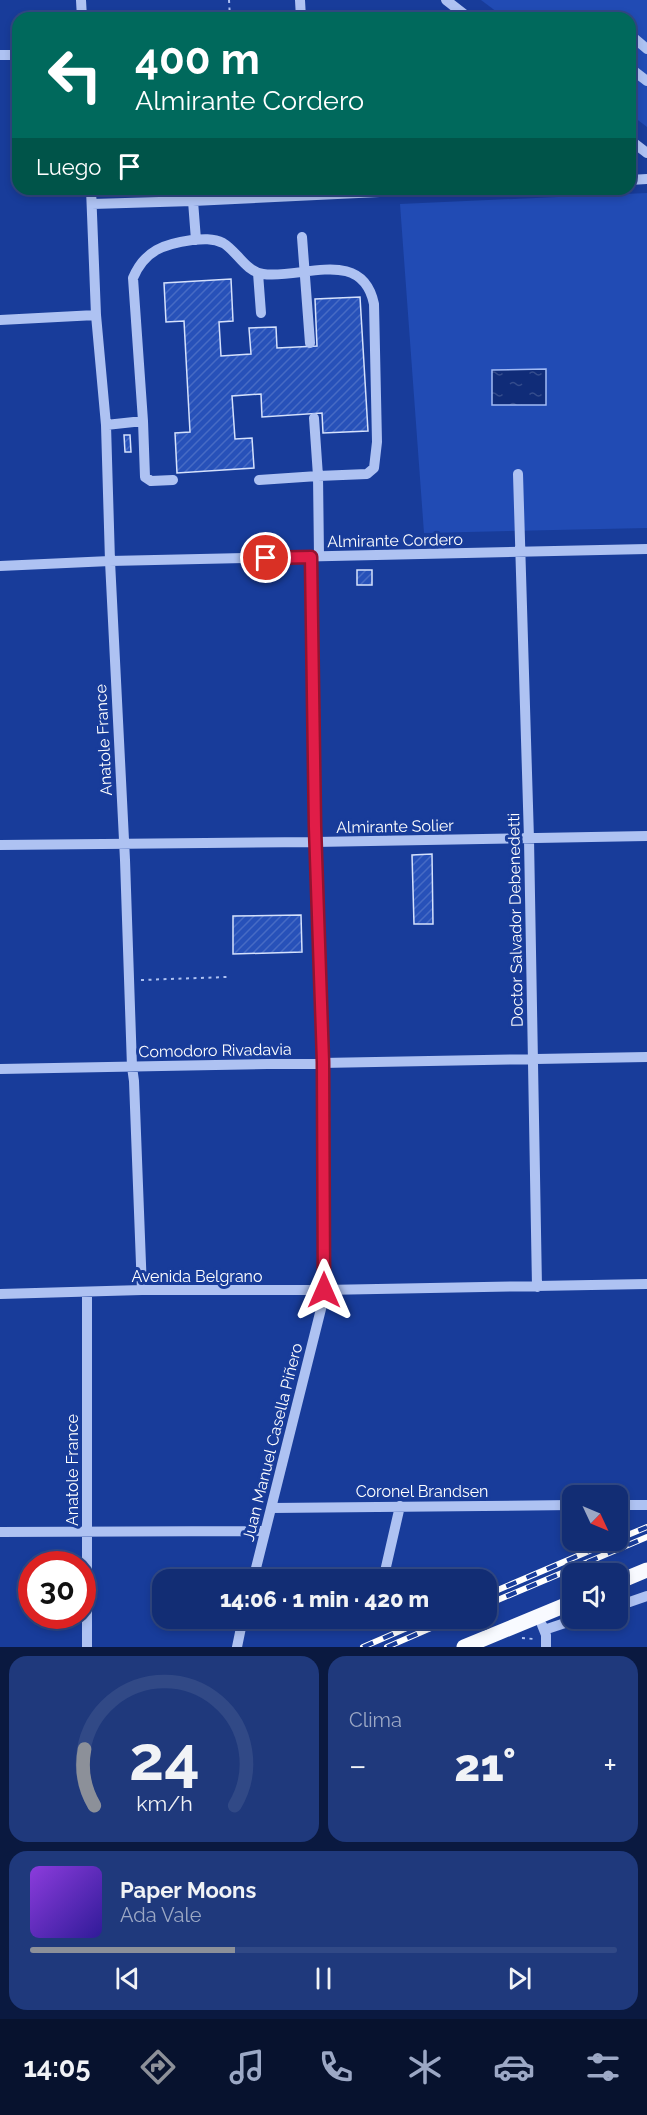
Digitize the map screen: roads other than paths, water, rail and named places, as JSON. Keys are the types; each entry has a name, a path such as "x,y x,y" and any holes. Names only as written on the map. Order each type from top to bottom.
{"main road":[{"path":"628,1578 647,1570"},
{"path":"464,1647 544,1633 562,1614"}],"street":[{"path":"446,0 461,12"},
{"name":"Anatole France","path":"91,195 96,315 106,425 142,1290"},
{"path":"92,204 310,195"},
{"path":"193,201 196,240"},
{"path":"302,237 310,343"},
{"path":"173,480 151,481 145,477 133,278 150,254 160,247 167,244 209,239 225,244 250,269 264,275 339,268 348,271 364,283 374,304 377,442 374,468 367,474 259,480"},
{"path":"258,273 261,313"},
{"path":"0,320 96,315"},
{"name":"Juan Manuel Casella Piñero","path":"255,1569 323,1302 324,1290 323,1062 315,842 315,557 318,476 314,418"},
{"path":"106,425 143,421"},
{"name":"Doctor Salvador Debenedetti","path":"518,474 537,1287"},
{"name":"Almirante Cordero","path":"0,566 110,561 647,549"},
{"name":"Almirante Solier","path":"0,845 647,836"},
{"name":"Comodoro Rivadavia","path":"0,1070 647,1057"},
{"name":"Avenida Belgrano","path":"0,1294 142,1290 324,1290 647,1284"},
{"name":"Anatole France","path":"87,1293 87,1647"},
{"name":"Coronel Brandsen","path":"271,1508 562,1505"},
{"path":"628,1505 647,1505"},
{"path":"385,1569 400,1506"},
{"path":"0,1532 264,1531"},
{"path":"628,1603 647,1596"},
{"path":"544,1633 562,1626"},
{"path":"237,1647 241,1629"}],"water":[{"path":"546,369 546,405 492,405 492,370"}],"railway":[{"path":"628,1535 647,1527"},
{"path":"497,1600 647,1537"},
{"path":"497,1590 589,1551"},
{"path":"363,1647 405,1629"},
{"path":"387,1647 429,1629"}]}
